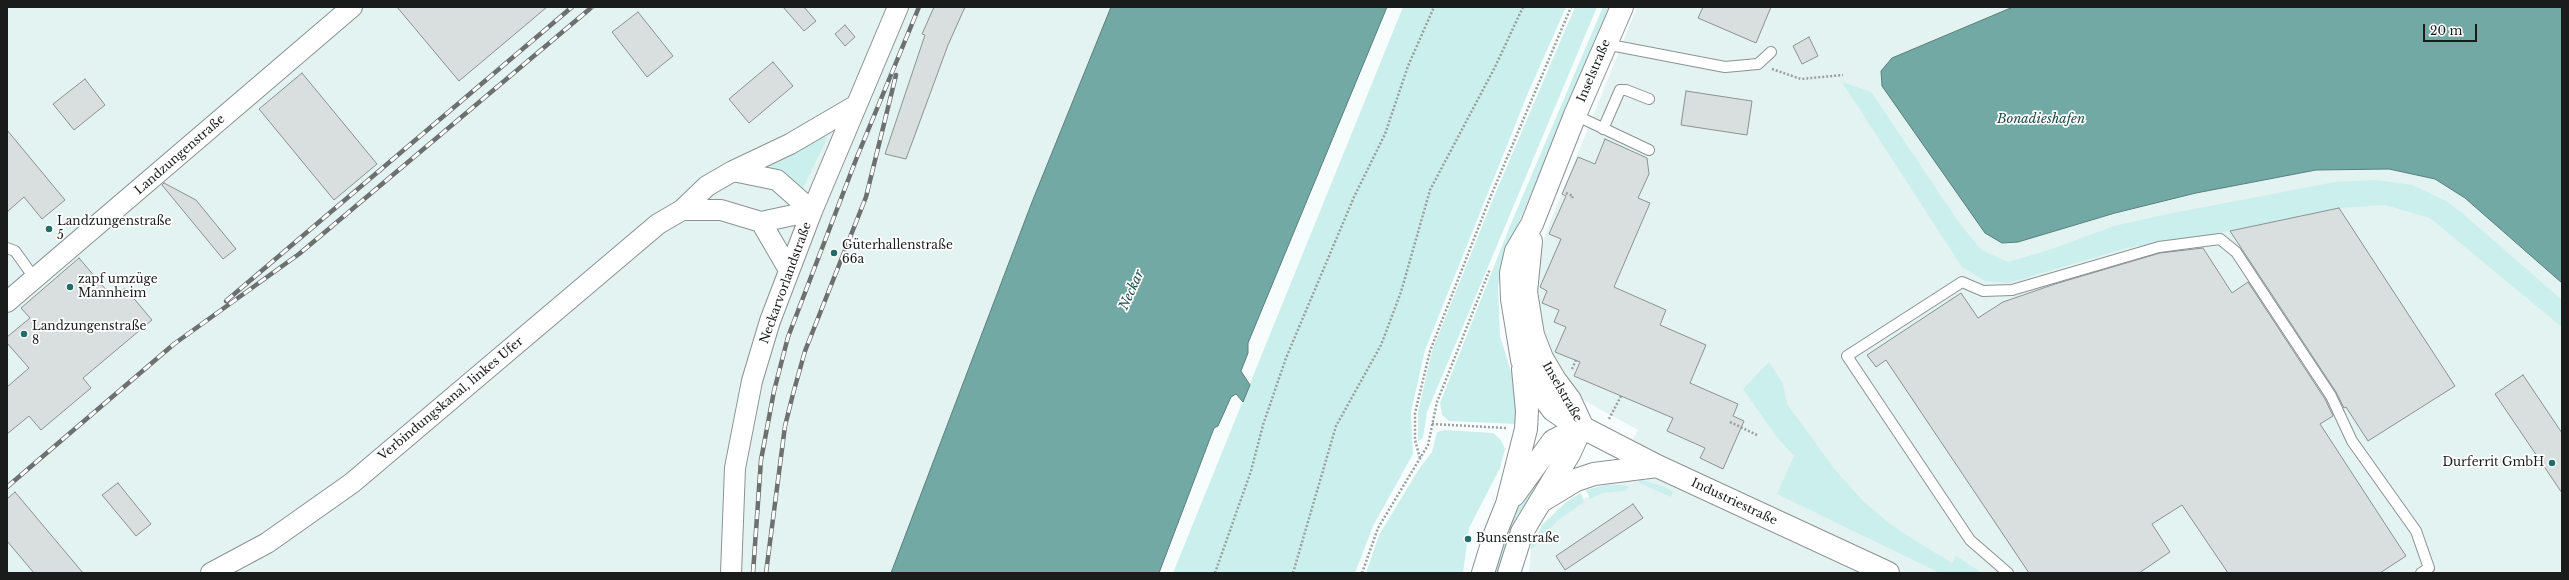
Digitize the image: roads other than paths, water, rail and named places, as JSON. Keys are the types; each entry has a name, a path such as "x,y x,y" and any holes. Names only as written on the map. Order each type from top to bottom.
{"street":[{"name":"Landzungenstraße","path":"7,302 352,7"},
{"name":"Neckarvorlandstraße","path":"730,573 735,468 749,397 770,321 812,211 898,7"},
{"name":"Inselstraße","path":"1582,426 1566,419 1553,410 1538,390 1522,360 1514,320 1511,273 1516,251 1532,224 1575,115 1622,7"},
{"name":"Verbindungskanal, linkes Ufer","path":"211,573 232,568 352,483 658,224 682,210 707,186 790,144 856,106"},
{"path":"734,171 777,180 812,211"},
{"path":"682,210 721,210 761,222 812,211"},
{"path":"761,222 789,270"},
{"name":"Inselstraße","path":"1532,224 1526,292 1533,335 1542,358 1555,380 1570,400 1582,426"},
{"path":"1483,573 1495,534 1507,504 1526,429 1527,411 1522,360"},
{"path":"1507,504 1553,441 1582,426"},
{"path":"1509,573 1522,532 1569,454 1582,426"},
{"name":"Industriestraße","path":"1582,426 1657,466 1888,573"},
{"path":"1540,502 1576,480 1594,474 1657,466"}],"lane":[{"path":"1605,44 1725,67 1758,64 1771,52"},
{"path":"1603,129 1620,90 1626,90 1649,99"},
{"path":"1575,115 1649,150"},
{"path":"2008,573 1970,540 1847,356 1962,282 1984,291 2012,290 2159,247 2220,239 2236,252 2331,396 2352,441 2416,531 2428,568 2421,573"},
{"path":"7,248 15,251 35,279"}],"water":[{"name":"Neckar","path":"1111,7 1387,7 1248,343 1248,353 1241,371 1250,385 1243,402 1236,394 1231,397 1218,426 1214,428 1159,573 891,573 1032,202"},
{"name":"Bonadieshafen","path":"2013,7 2562,7 2562,283 2465,198 2435,179 2389,169 2316,170 2196,193 2115,213 2018,242 2002,243 1985,233 1882,86 1881,71 1892,58"}],"railway":[{"path":"226,301 572,7"},
{"path":"7,487 174,344 299,254 592,7"},
{"path":"753,573 761,460 774,391 788,337 857,157 919,7"},
{"path":"766,573 785,426 793,394 805,351 866,197 896,75"}],"place":[{"name":"Landzungenstraße 5","path":"49,229"},
{"name":"Güterhallenstraße 66a","path":"834,253"},
{"name":"zapf umzüge Mannheim","path":"70,287"},
{"name":"Landzungenstraße 8","path":"24,334"},
{"name":"Durferrit GmbH","path":"2552,463"},
{"name":"Bunsenstraße","path":"1468,539"}]}
